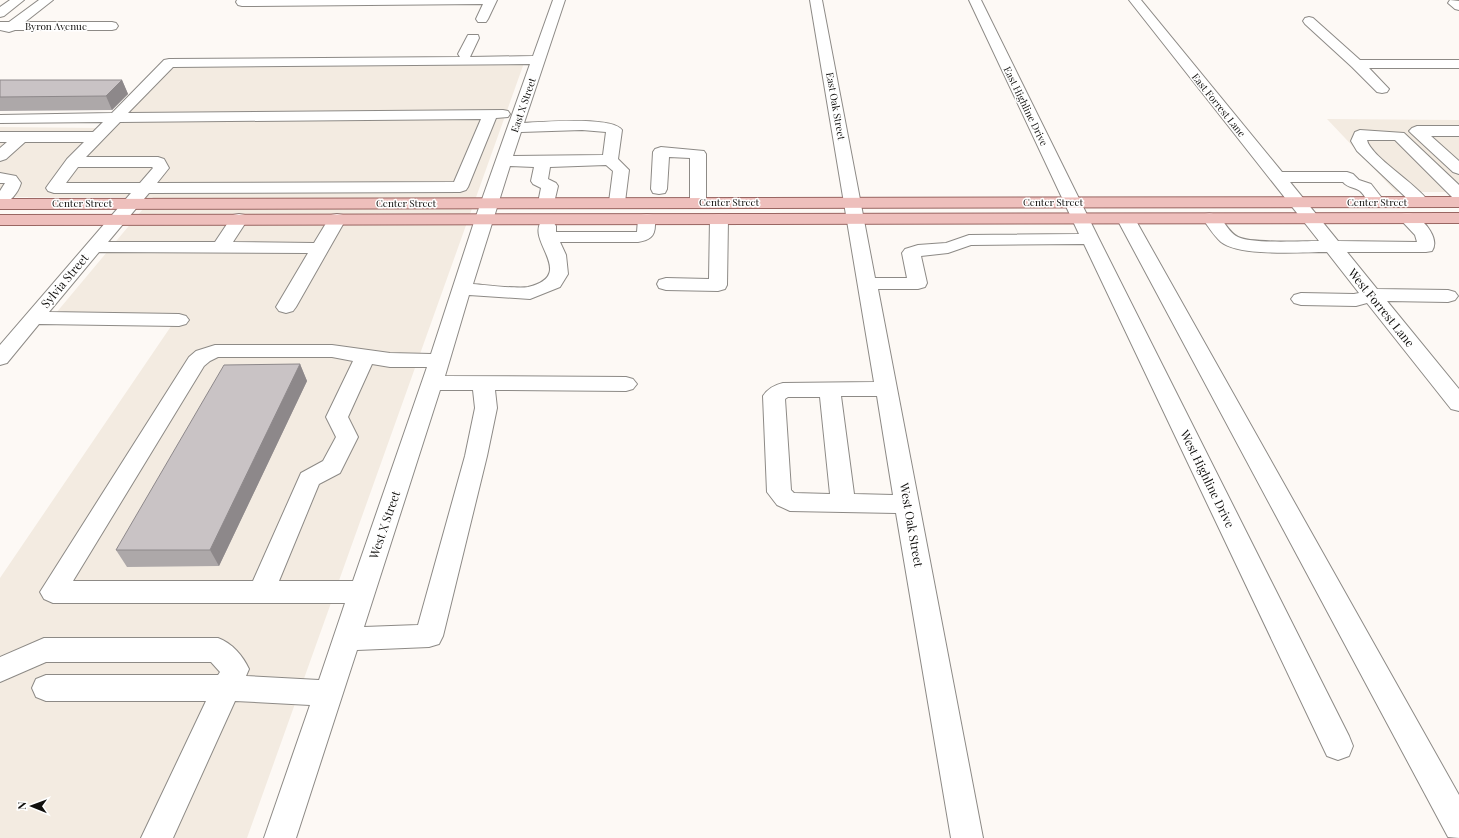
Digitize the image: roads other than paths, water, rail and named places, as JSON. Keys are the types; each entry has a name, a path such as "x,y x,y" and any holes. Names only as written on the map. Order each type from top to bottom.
{"main road":[{"name":"Center Street","path":"0,204 289,203 487,211 547,220 617,202 698,202 986,219 1027,219 1076,211 1126,219 1211,218 1377,202 1459,202"},
{"name":"Center Street","path":"647,219 719,219 855,211 1303,210 1408,218 1459,218"},
{"name":"Center Street","path":"0,220 337,219 487,211"}],"street":[{"path":"0,13 18,0"},
{"path":"0,35 6,26 47,0"},
{"path":"242,2 486,0"},
{"path":"482,18 491,0"},
{"name":"East X Street","path":"487,211 559,0"},
{"name":"East Oak Street","path":"816,0 855,211"},
{"name":"East Highline Drive","path":"975,0 1076,211"},
{"name":"East Forrest Lane","path":"1135,0 1303,210"},
{"path":"1309,21 1357,64 1382,89"},
{"name":"Byron Avenue","path":"6,26 112,26"},
{"path":"465,54 473,38"},
{"path":"182,54 465,54 540,56"},
{"path":"37,204 54,188 73,162 96,137 169,63 540,56"},
{"path":"1357,64 1459,64"},
{"path":"54,188 460,187 490,115"},
{"path":"0,120 490,115 518,121 608,126 614,130 610,160"},
{"path":"1459,131 1417,131 1459,170"},
{"path":"1421,202 1362,148 1359,141 1360,135 1399,136 1453,189"},
{"path":"0,137 96,137"},
{"path":"0,156 21,137"},
{"path":"659,189 662,152 698,154 698,202"},
{"path":"504,161 543,162 610,160 621,170 617,202"},
{"name":"Sylvia Street","path":"0,358 161,168 158,162 73,162"},
{"path":"462,289 530,293 554,283 559,274 557,255 547,220 550,186 539,181 543,162"},
{"path":"1277,177 1347,177 1353,183 1365,187 1377,202"},
{"path":"0,178 10,179 13,183 11,189 0,200"},
{"path":"1402,183 1453,189"},
{"path":"289,203 300,188"},
{"name":"West Forrest Lane","path":"1303,210 1459,404"},
{"name":"West X Street","path":"280,838 436,372 487,211"},
{"name":"West Oak Street","path":"855,211 967,838"},
{"name":"West Highline Drive","path":"1076,211 1338,746"},
{"path":"1211,218 1226,239 1233,243 1252,246 1426,246 1427,242 1424,234 1408,218"},
{"path":"220,248 239,219"},
{"path":"286,308 337,219"},
{"path":"547,220 643,236 646,233 647,219"},
{"path":"666,284 718,285 719,219"},
{"path":"986,219 994,240"},
{"path":"1027,219 1036,239"},
{"path":"1126,219 1459,826"},
{"path":"868,284 918,283 911,253 924,249 948,248 969,240 1090,239"},
{"path":"94,247 320,248"},
{"path":"1301,300 1356,300 1371,295 1448,296"},
{"path":"34,318 179,320"},
{"path":"362,592 53,592 196,362 203,356 215,351 332,351 390,360 483,383 626,384"},
{"path":"262,591 309,479 332,466 348,437 337,417 365,356"},
{"path":"346,639 429,636 476,456 486,408 483,383"},
{"path":"886,389 783,390 774,396 778,485 781,495 790,502 907,504"},
{"path":"830,390 843,503"},
{"path":"0,670 44,650 218,650 235,669 157,838"},
{"path":"46,688 226,688 328,693"}]}
